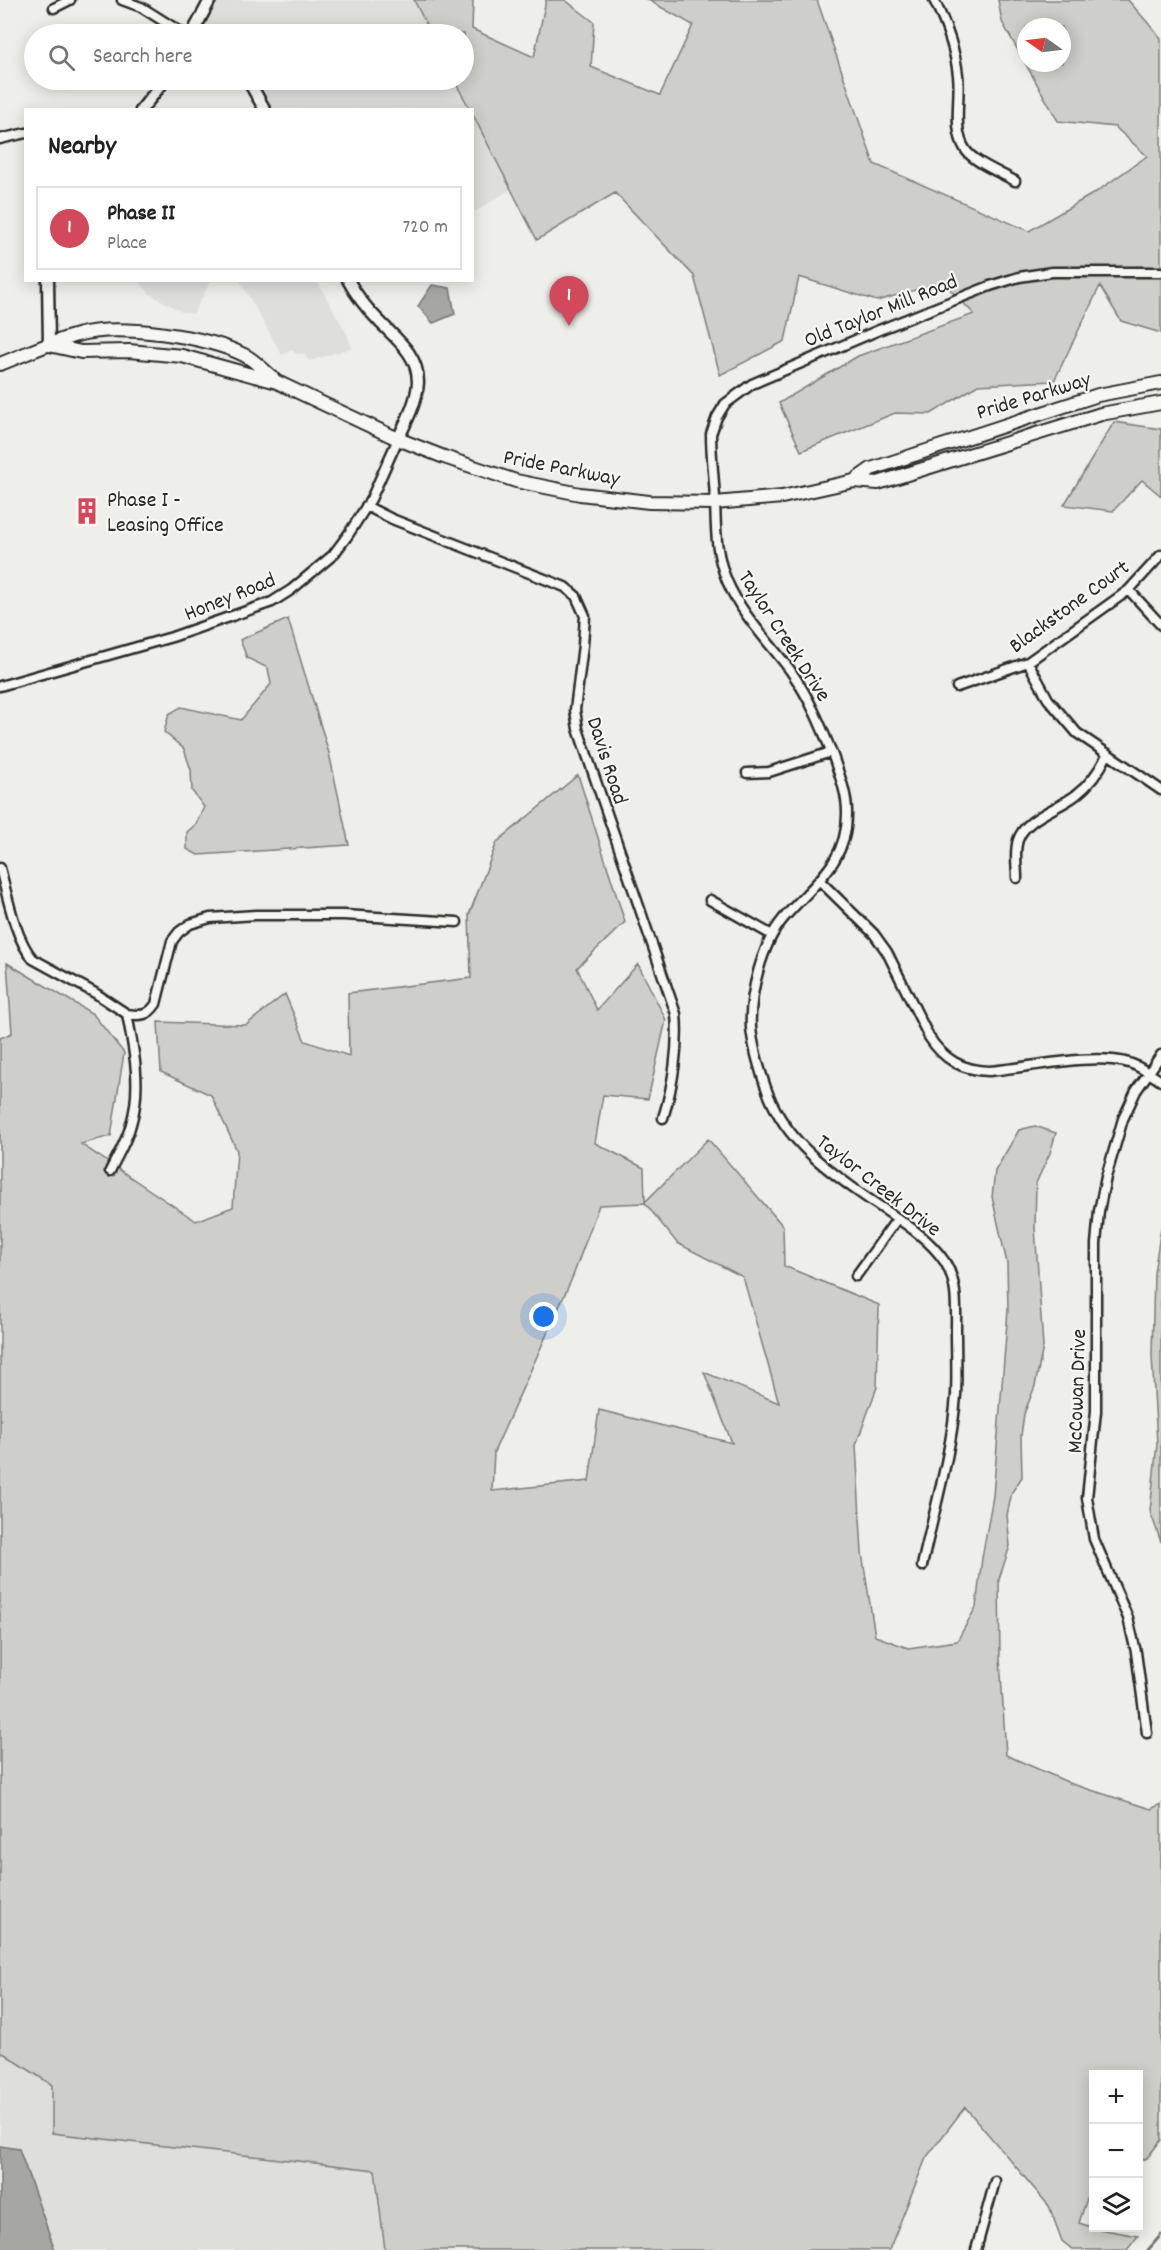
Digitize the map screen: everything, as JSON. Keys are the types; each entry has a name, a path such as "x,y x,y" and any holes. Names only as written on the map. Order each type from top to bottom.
{"main road":[{"name":"Pride Parkway","path":"49,345 79,334 105,332 183,336 213,343 246,356 277,382"},
{"name":"Pride Parkway","path":"49,345 81,352 129,351 182,356 277,382 398,439 504,477 569,492 649,502 715,503 783,497 854,481 878,483 1101,414 1161,403"},
{"path":"0,364 49,345"},
{"name":"Pride Parkway","path":"854,481 872,469 1088,398 1161,383"}],"street":[{"path":"54,8 70,0"},
{"path":"122,0 141,7 168,24"},
{"path":"197,24 210,0"},
{"path":"934,0 954,53 958,77 958,124 964,148 986,166 1015,181"},
{"path":"143,108 157,90"},
{"path":"254,90 264,108"},
{"path":"0,139 24,133"},
{"name":"Old Taylor Mill Road","path":"715,503 711,435 717,417 725,404 752,384 919,314 990,286 1019,278 1052,272 1161,272"},
{"path":"48,282 49,345"},
{"path":"349,282 366,307 402,343 415,366 418,381 416,392 398,439"},
{"name":"Honey Road","path":"0,686 172,637 272,602 303,581 333,555 348,536 366,506 398,439"},
{"name":"Taylor Creek Drive","path":"715,503 717,550 727,582 801,687 822,727 845,791 846,833 840,852 820,881 782,921 764,952 757,980 751,1025 765,1085 775,1110 805,1151 830,1172 934,1247 946,1264 954,1284 957,1305 956,1394 951,1431 922,1566"},
{"name":"Davis Road","path":"366,506 392,519 565,586 576,596 585,616 584,645 574,710 578,729 676,1014 674,1070 663,1118"},
{"name":"Blackstone Court","path":"957,687 1028,662 1128,590 1161,555"},
{"path":"1128,590 1161,625"},
{"path":"1028,662 1048,699 1077,733 1161,790"},
{"path":"747,773 769,772 831,752"},
{"path":"1017,878 1016,848 1020,835 1026,827 1077,795 1089,783 1107,755"},
{"path":"0,868 22,943 29,955 84,986 127,1014 145,1015 151,1011 156,1004 172,941 190,924 210,918 256,915 344,915 457,922"},
{"path":"820,881 874,934 887,952 929,1037 950,1061 962,1066 989,1071 1108,1059 1129,1063 1161,1081"},
{"path":"710,900 772,935"},
{"path":"110,1171 128,1135 137,1102 135,1055 127,1014"},
{"name":"McCowan Drive","path":"1147,1733 1136,1652 1128,1618 1094,1539 1086,1498 1096,1411 1096,1244 1099,1210 1123,1119 1136,1091 1161,1055"},
{"path":"856,1276 897,1219"},
{"path":"976,2250 995,2181"}],"shaded area":[{"path":"210,0 414,0 426,24 197,24"},
{"path":"414,0 473,0 472,24 426,24"},
{"path":"546,0 565,0 594,22 591,67 660,95 693,25 648,0 817,0 874,164 1029,231 1096,192 1147,156 1115,127 1058,121 1030,72 1071,72 1071,18 1017,18 1017,49 1002,22 998,0 1128,0 1161,38 1161,333 1121,321 1100,286 1054,381 978,385 931,414 895,413 801,451 779,403 858,356 974,314 943,282 877,301 799,277 785,341 720,375 694,276 615,193 537,240 474,117 474,108 469,108 460,90 474,90 474,30 534,57"},
{"path":"254,90 460,90 469,108 264,108"},
{"path":"474,119 511,189 474,212"},
{"path":"140,282 210,282 193,314 182,312 150,294"},
{"path":"241,282 318,282 347,334 352,348 309,361 304,354 296,354 292,350 282,355"},
{"path":"432,285 450,288 455,314 433,323 418,306"},
{"path":"1114,422 1161,429 1161,496 1142,480 1113,511 1064,505"},
{"path":"288,619 329,753 349,845 198,855 187,849 187,832 196,824 204,807 192,791 191,770 184,749 164,732 169,714 181,707 241,720 271,684 268,668 247,658 240,640"},
{"path":"578,775 625,922 577,968 597,1010 638,964 666,1020 648,1099 603,1095 595,1143 644,1168 645,1202 708,1139 783,1226 784,1266 879,1305 877,1387 856,1445 862,1553 875,1636 908,1648 957,1641 976,1607 993,1496 1008,1310 1007,1263 992,1197 995,1171 1019,1130 1035,1126 1056,1133 1050,1153 1036,1183 1035,1227 1043,1347 1035,1386 1024,1414 1021,1436 1022,1477 1012,1492 1007,1515 1010,1546 999,1579 1000,1658 1006,1755 1072,1784 1151,1809 1161,1804 1161,2140 1147,2158 1143,2160 1143,2070 1089,2070 1089,2192 1079,2223 1089,2226 1089,2232 1116,2232 1138,2236 1127,2250 1073,2250 1062,2241 1049,2206 965,2107 926,2158 889,2250 385,2250 375,2170 52,2133 52,2085 0,2051 0,1038 12,1033 7,963 93,1014 124,1053 111,1136 81,1144 196,1221 233,1207 237,1151 211,1095 161,1072 158,1022 246,1025 285,994 305,1041 349,1056 348,993 471,978 469,915 497,842","holes":["645,1203 677,1243 743,1277 779,1403 704,1372 732,1443 599,1410 589,1481 492,1491 494,1452 573,1276 599,1205"]},
{"path":"1161,1228 1161,1542 1150,1511 1157,1444 1152,1356 1154,1273"},
{"path":"0,2051 52,2085 52,2133 375,2170 385,2250 0,2250"},
{"path":"0,2146 19,2149 55,2250 0,2250"}],"waterway":[{"path":"1148,2250 1161,2235"}],"place":[{"name":"Phase II","path":"569,326"},
{"name":"Phase I - Leasing Office","path":"87,511"}]}
